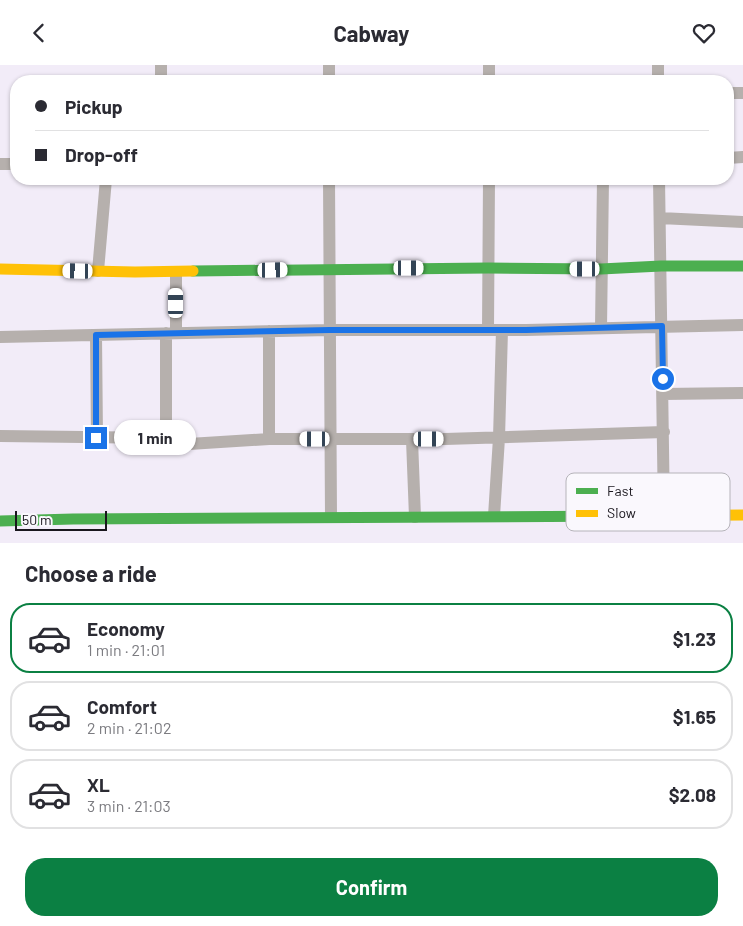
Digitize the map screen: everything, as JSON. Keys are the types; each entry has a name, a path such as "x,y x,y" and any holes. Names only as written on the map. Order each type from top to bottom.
{"street":[{"path":"98,271 105,185"},
{"path":"328,185 331,517"},
{"path":"488,330 489,185"},
{"path":"601,328 603,185"},
{"path":"659,185 664,473"},
{"path":"660,218 743,222"},
{"path":"0,269 176,272 743,266"},
{"path":"166,438 176,272"},
{"path":"0,337 330,330 502,330 743,325"},
{"path":"494,516 499,438 502,330"},
{"path":"269,331 269,439"},
{"path":"96,335 96,438"},
{"path":"663,394 743,393"},
{"path":"0,437 166,438 189,443 269,439 412,440 499,438 664,432"},
{"path":"412,440 415,517"},
{"path":"730,515 743,515"},
{"path":"0,521 566,516"}],"traffic: fast":[{"path":"193,271 488,268 601,269 661,266 743,266"},
{"path":"0,521 566,516"}],"traffic: slow":[{"path":"0,269 135,272 193,271"},
{"path":"730,515 743,515"}],"route":[{"path":"96,438 96,335 330,330 526,330 662,326 663,379"}]}
